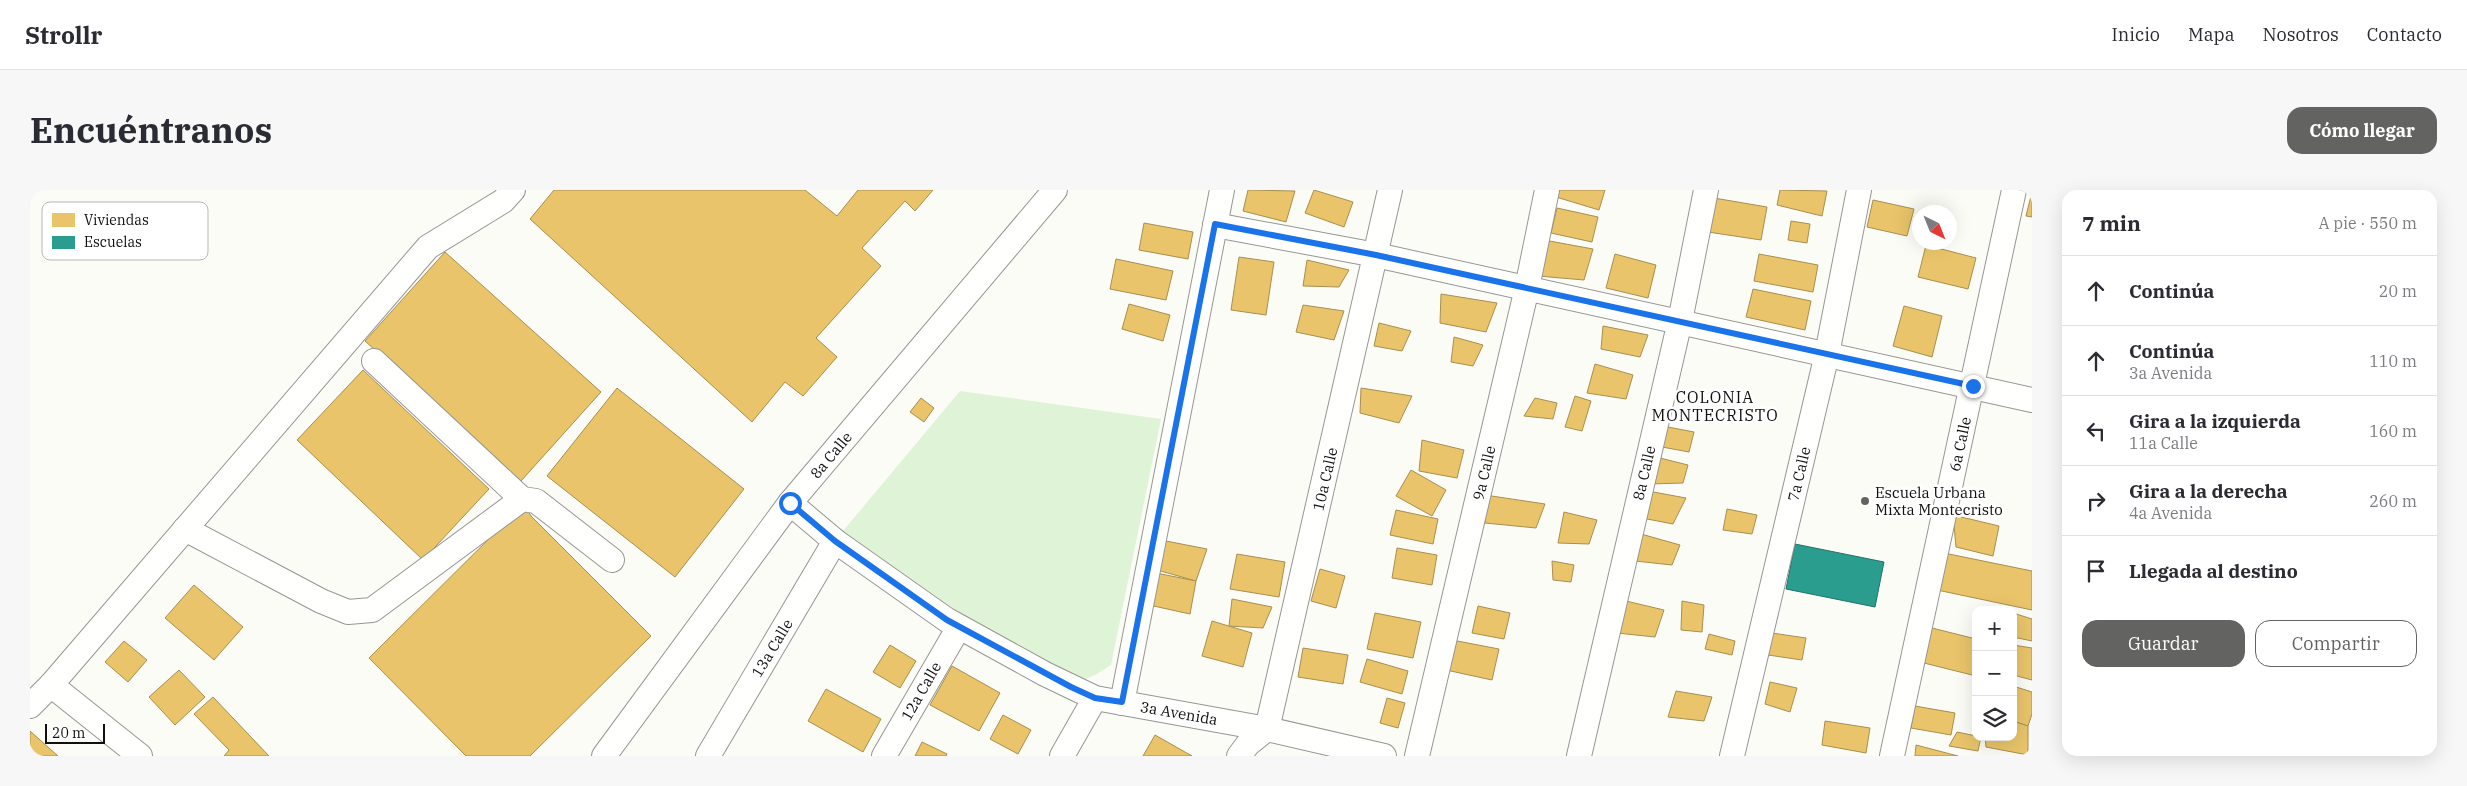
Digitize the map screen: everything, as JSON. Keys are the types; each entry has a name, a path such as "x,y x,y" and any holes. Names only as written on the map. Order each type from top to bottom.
{"street":[{"path":"30,706 51,685 428,247 503,201 513,190"},
{"name":"8a Calle","path":"604,756 790,503 1055,190"},
{"path":"1122,702 1222,190"},
{"name":"10a Calle","path":"1267,729 1390,190"},
{"name":"9a Calle","path":"1417,756 1527,288 1547,190"},
{"name":"8a Calle","path":"1579,756 1680,321 1706,190"},
{"name":"7a Calle","path":"1732,756 1827,354 1860,190"},
{"name":"6a Calle","path":"1892,756 2014,190"},
{"path":"1215,224 1376,255 2032,400"},
{"path":"374,361 522,498 536,501 612,560"},
{"path":"185,529 321,601 348,612 372,610 522,498"},
{"name":"3a Avenida","path":"790,503 835,541 959,627 1045,674 1095,698 1267,729 1384,756"},
{"name":"13a Calle","path":"708,756 835,541"},
{"name":"12a Calle","path":"884,756 959,627"},
{"path":"51,685 140,756"},
{"path":"1062,756 1095,698"},
{"path":"1239,756 1248,744 1267,729"}],"green space":[{"path":"960,391 1161,419 1111,665 1095,675 1079,682 966,617 843,531"}],"building: Viviendas":[{"path":"554,190 805,190 837,216 858,190 933,190 915,211 905,201 862,248 881,266 816,338 837,357 803,396 785,382 752,422 530,219"},
{"path":"1248,190 1295,191 1286,222 1243,211"},
{"path":"1314,190 1353,202 1344,227 1305,213"},
{"path":"1558,190 1605,190 1599,210 1556,197"},
{"path":"1780,190 1827,191 1822,216 1777,205"},
{"path":"2032,192 2032,217 2026,216"},
{"path":"1714,198 1767,207 1761,240 1708,232"},
{"path":"1873,200 1912,209 1907,236 1867,227"},
{"path":"1557,208 1598,217 1592,242 1551,233"},
{"path":"1791,221 1810,224 1807,243 1788,240"},
{"path":"1144,223 1193,232 1188,259 1139,250"},
{"path":"1544,240 1593,249 1584,280 1538,276"},
{"path":"1925,250 1945,250 1976,258 1968,289 1918,277"},
{"path":"445,252 601,392 521,481 365,341"},
{"path":"1615,254 1656,265 1648,298 1606,288"},
{"path":"1759,254 1818,265 1813,292 1754,281"},
{"path":"1239,257 1274,262 1266,315 1231,310"},
{"path":"1116,259 1173,271 1166,300 1110,289"},
{"path":"1307,260 1349,270 1339,287 1303,286"},
{"path":"1753,289 1811,301 1805,330 1746,317"},
{"path":"1441,294 1497,303 1486,332 1440,323"},
{"path":"1129,304 1170,315 1163,341 1122,329"},
{"path":"1303,305 1344,311 1334,340 1296,332"},
{"path":"1904,306 1942,316 1932,357 1893,346"},
{"path":"1379,323 1411,331 1402,351 1374,346"},
{"path":"1603,326 1648,335 1640,357 1601,349"},
{"path":"1454,337 1483,345 1473,366 1451,362"},
{"path":"1595,364 1633,375 1626,399 1587,393"},
{"path":"363,370 489,489 423,560 297,440"},
{"path":"617,388 744,489 675,577 547,476"},
{"path":"1361,388 1412,396 1399,423 1360,413"},
{"path":"1575,396 1591,401 1582,431 1565,427"},
{"path":"921,398 934,408 924,422 910,412"},
{"path":"1535,398 1557,403 1553,419 1524,416"},
{"path":"1668,427 1694,432 1689,452 1662,447"},
{"path":"1422,440 1464,450 1457,478 1419,471"},
{"path":"1656,457 1688,465 1683,483 1649,484"},
{"path":"1411,470 1446,490 1432,516 1396,496"},
{"path":"1648,491 1686,498 1673,524 1642,518"},
{"path":"1485,495 1545,504 1536,528 1485,523"},
{"path":"524,504 531,516 651,636 530,756 466,756 369,658"},
{"path":"1727,509 1757,515 1752,534 1723,530"},
{"path":"1396,510 1438,519 1433,544 1390,535"},
{"path":"1564,512 1597,520 1589,544 1558,543"},
{"path":"1953,515 1999,526 1993,556 1956,547"},
{"path":"1641,534 1680,545 1672,565 1635,561"},
{"path":"1166,541 1207,549 1196,581 1157,570"},
{"path":"1397,548 1437,555 1432,585 1392,578"},
{"path":"1944,553 2032,571 2032,610 2017,606 1937,590"},
{"path":"1237,554 1285,562 1279,597 1230,589"},
{"path":"1552,561 1574,565 1571,582 1553,580"},
{"path":"1320,569 1345,576 1336,608 1311,601"},
{"path":"1156,573 1196,581 1190,614 1149,605"},
{"path":"194,585 243,627 214,660 165,618"},
{"path":"1232,599 1272,607 1263,628 1229,626"},
{"path":"1626,601 1664,610 1655,637 1617,633"},
{"path":"1682,601 1704,605 1702,632 1681,630"},
{"path":"1478,606 1510,613 1504,639 1472,633"},
{"path":"1375,613 1421,622 1413,658 1367,649"},
{"path":"2017,614 2032,619 2032,641 2017,638"},
{"path":"1212,621 1252,633 1243,667 1202,656"},
{"path":"1928,627 1972,638 1972,675 1924,663"},
{"path":"1772,633 1806,638 1802,660 1768,655"},
{"path":"1709,634 1735,641 1732,655 1705,649"},
{"path":"1452,640 1499,649 1492,680 1446,670"},
{"path":"124,641 147,660 128,682 105,662"},
{"path":"890,645 916,661 900,688 873,672"},
{"path":"2017,646 2032,648 2032,680 2017,676"},
{"path":"1303,648 1348,655 1343,684 1298,677"},
{"path":"1367,659 1408,671 1402,694 1360,682"},
{"path":"952,666 1000,693 979,731 930,705"},
{"path":"179,670 205,697 175,725 149,697"},
{"path":"1770,682 1797,688 1790,712 1765,704"},
{"path":"2017,687 2032,692 2032,714 2028,726 2017,722"},
{"path":"826,689 881,719 863,752 808,721"},
{"path":"1676,691 1712,697 1704,721 1668,717"},
{"path":"213,697 269,756 224,756 229,750 194,714"},
{"path":"1387,698 1405,703 1398,728 1380,723"},
{"path":"1915,706 1955,713 1951,735 1911,728"},
{"path":"1003,715 1031,730 1018,754 990,739"},
{"path":"1825,721 1870,728 1866,753 1822,745"},
{"path":"2017,722 2028,726 2028,755 1986,747 1985,741 2017,741"},
{"path":"30,731 58,756 30,756"},
{"path":"1957,732 1972,735 1972,741 1980,741 1978,751 1949,746"},
{"path":"1155,735 1192,756 1143,756"},
{"path":"922,742 947,754 946,756 915,756"},
{"path":"1916,745 1958,756 1915,756"}],"building: Escuelas":[{"path":"1795,544 1884,562 1875,607 1786,589"}],"place":[{"name":"Escuela Urbana Mixta Montecristo","path":"1865,501"}],"district":[{"name":"COLONIA MONTECRISTO","path":"1715,406"}],"route":[{"path":"790,503 835,541 947,620 1071,687 1095,698 1122,702 1215,224 1376,255 1973,386"}]}
